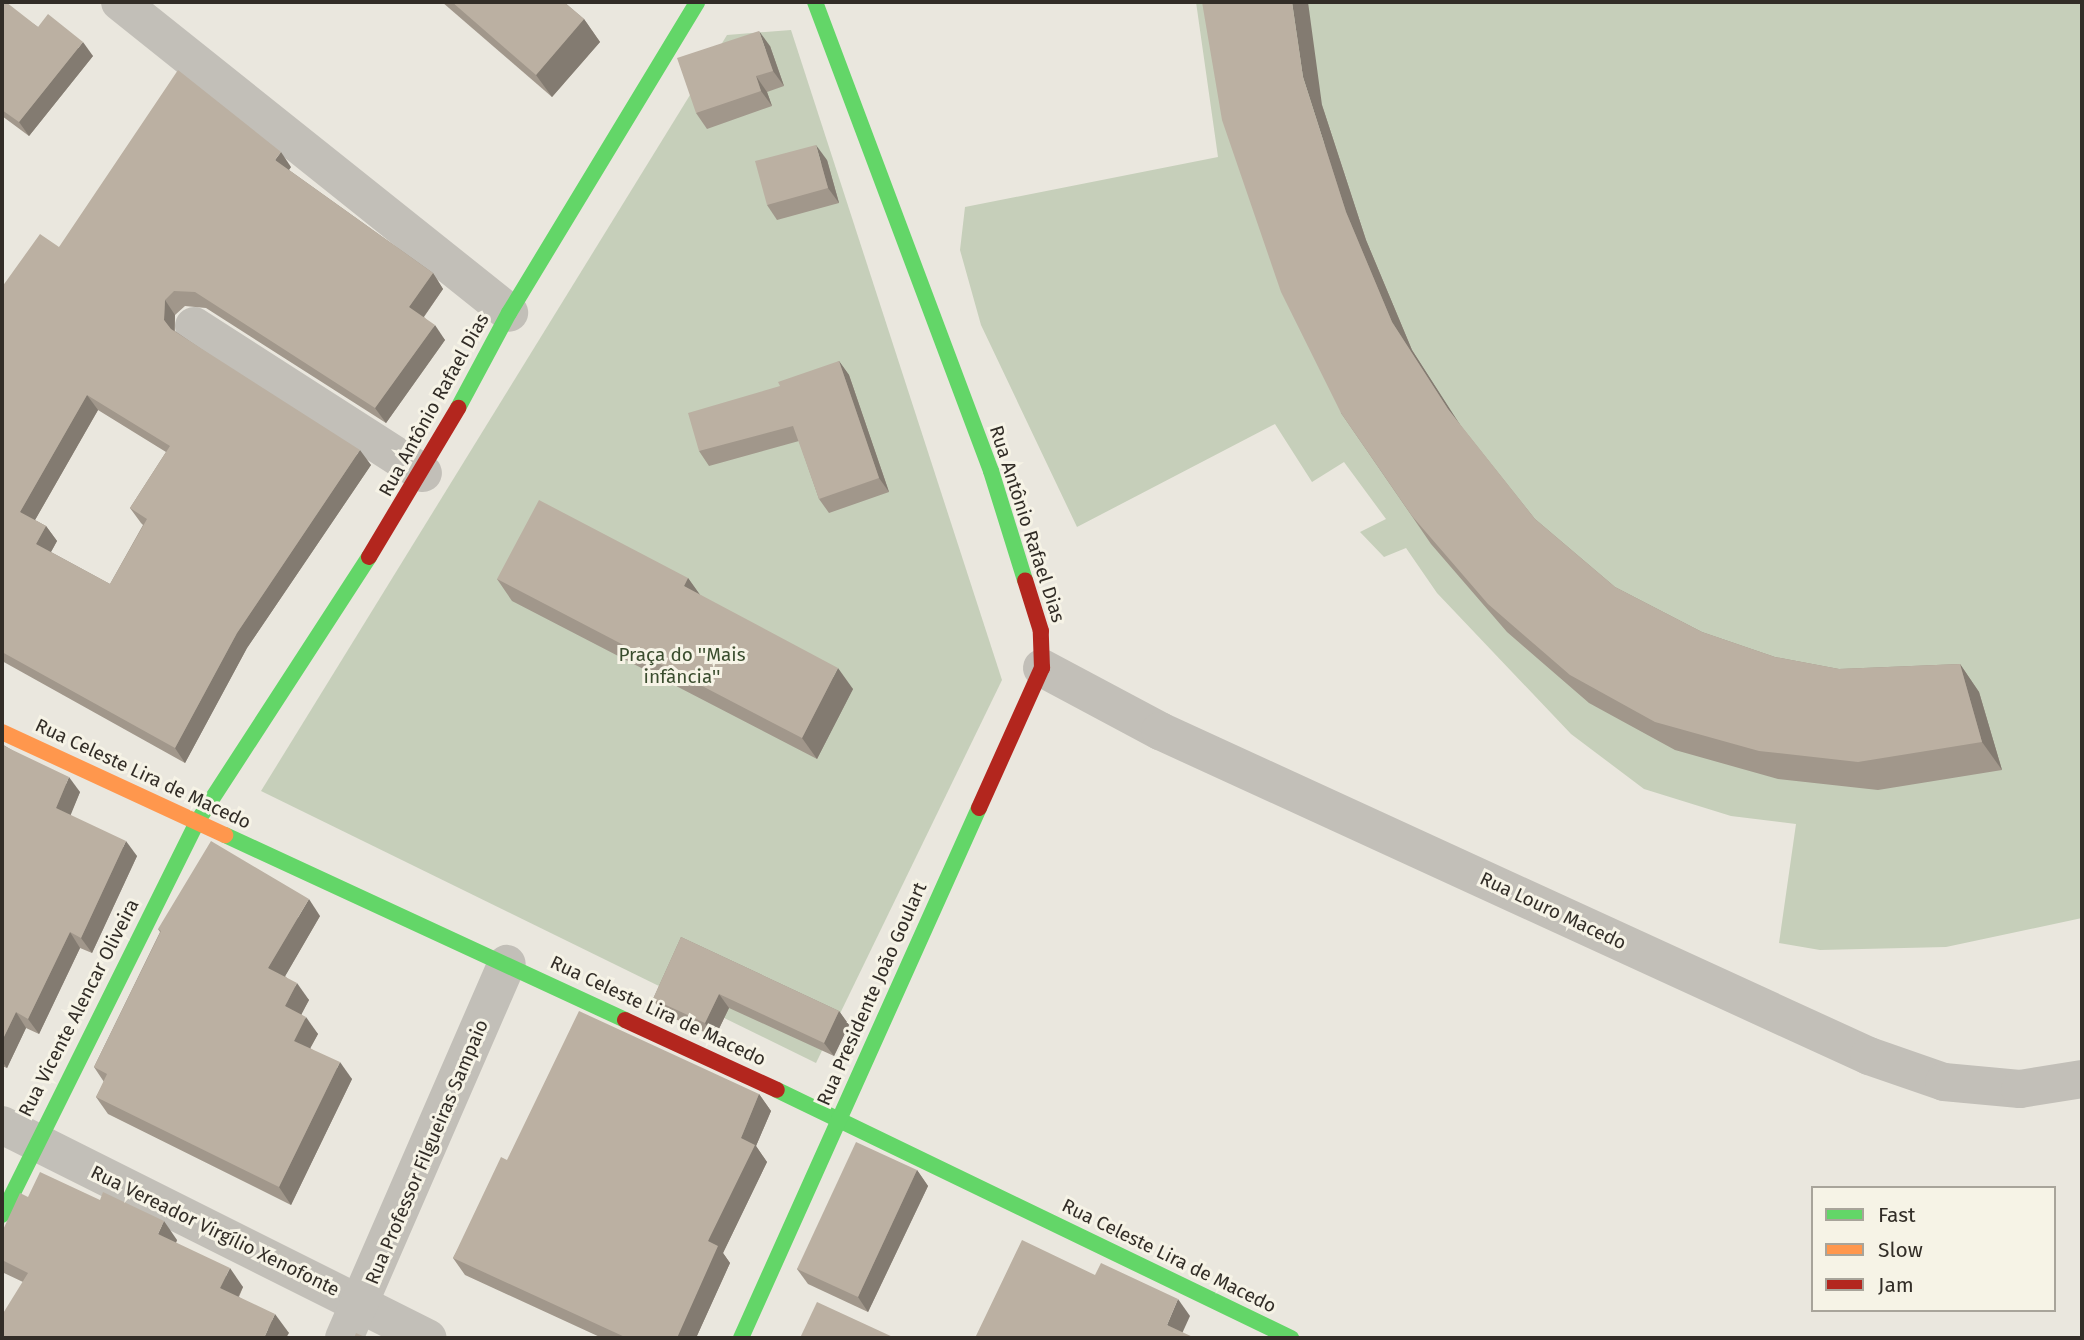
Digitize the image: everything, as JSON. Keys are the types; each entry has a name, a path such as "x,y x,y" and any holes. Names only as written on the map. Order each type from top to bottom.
{"street":[{"path":"120,2 509,313"},
{"name":"Rua Antônio Rafael Dias","path":"197,822 423,473 509,313 697,2"},
{"name":"Rua Antônio Rafael Dias","path":"815,2 991,471 1041,631 1042,668"},
{"path":"194,326 423,473"},
{"name":"Rua Louro Macedo","path":"1042,668 1160,731 1869,1056 1944,1082 2020,1089 2082,1079"},
{"name":"Rua Presidente João Goulart","path":"741,1338 1042,668"},
{"name":"Rua Celeste Lira de Macedo","path":"2,732 840,1119 1291,1338"},
{"name":"Rua Vicente Alencar Oliveira","path":"2,1215 197,822"},
{"name":"Rua Professor Filgueiras Sampaio","path":"344,1338 507,964"},
{"name":"Rua Vereador Virgílio Xenofonte","path":"2,1125 428,1338"}],"green space":[{"path":"1196,2 2082,2 2082,918 1946,947 1820,950 1779,943 1796,824 1731,816 1644,789 1571,734 1437,593 1406,548 1384,557 1360,532 1386,519 1344,462 1312,482 1275,424 1077,527 981,325 960,250 965,207 1218,157"},
{"name":"Praça do ''Mais infância''","path":"791,30 1002,680 816,1063 261,791 727,35"}],"building":[{"path":"2,2 6,2 38,27 48,14 83,42 19,122 2,110"},
{"path":"452,2 564,2 584,19 536,75"},
{"path":"1202,2 1292,2 1303,77 1346,212 1392,322 1448,409 1535,519 1615,587 1702,632 1775,657 1839,669 1960,664 1982,742 1858,762 1759,751 1655,722 1570,675 1488,604 1412,516 1341,413 1281,292 1222,120"},
{"path":"759,31 773,71 756,76 761,91 696,113 677,58"},
{"path":"178,70 281,152 275,160 433,273 409,307 435,325 375,408 195,292 174,291 165,300 164,320 171,329 360,450 237,633 175,748 2,652 2,287 40,234 59,247","holes":["87,395 170,446 130,508 147,519 110,584 36,544 46,526 20,512"]},
{"path":"816,145 828,188 767,205 755,161"},
{"path":"839,361 879,478 819,499 793,426 699,451 688,413 780,386 778,382"},
{"path":"539,500 688,578 684,586 838,668 802,738 497,579"},
{"path":"2,745 69,777 56,808 126,841 81,938 70,932 28,1019 16,1012 2,1041"},
{"path":"211,841 309,899 268,968 297,983 285,1006 306,1017 294,1041 340,1062 279,1187 96,1097 107,1074 94,1067 161,931 158,929"},
{"path":"681,937 839,1011 824,1043 719,994 705,1023 653,999"},
{"path":"579,1011 759,1094 741,1138 755,1145 708,1241 718,1246 677,1338 627,1338 453,1258 501,1157 507,1160"},
{"path":"856,1142 917,1170 858,1297 797,1269"},
{"path":"40,1172 100,1200 103,1192 164,1221 158,1234 230,1268 220,1288 275,1314 264,1338 2,1338 2,1315 28,1273 2,1260 2,1232 20,1193 28,1197"},
{"path":"1022,1240 1095,1275 1101,1263 1178,1299 1167,1325 1195,1338 975,1338"},
{"path":"817,1302 895,1338 800,1338"},
{"path":"356,1333 367,1338 354,1338"}],"traffic: fast":[{"path":"458,408 509,313 697,2"},
{"path":"815,2 991,471 1025,580"},
{"path":"2,1215 197,822 369,557"},
{"path":"741,1338 979,808"},
{"path":"225,835 625,1020"},
{"path":"777,1090 1291,1338"}],"traffic: slow":[{"path":"2,732 225,835"}],"traffic: jam":[{"path":"369,557 458,408"},
{"path":"979,808 1042,668 1041,631 1025,580"},
{"path":"625,1020 777,1090"}]}
